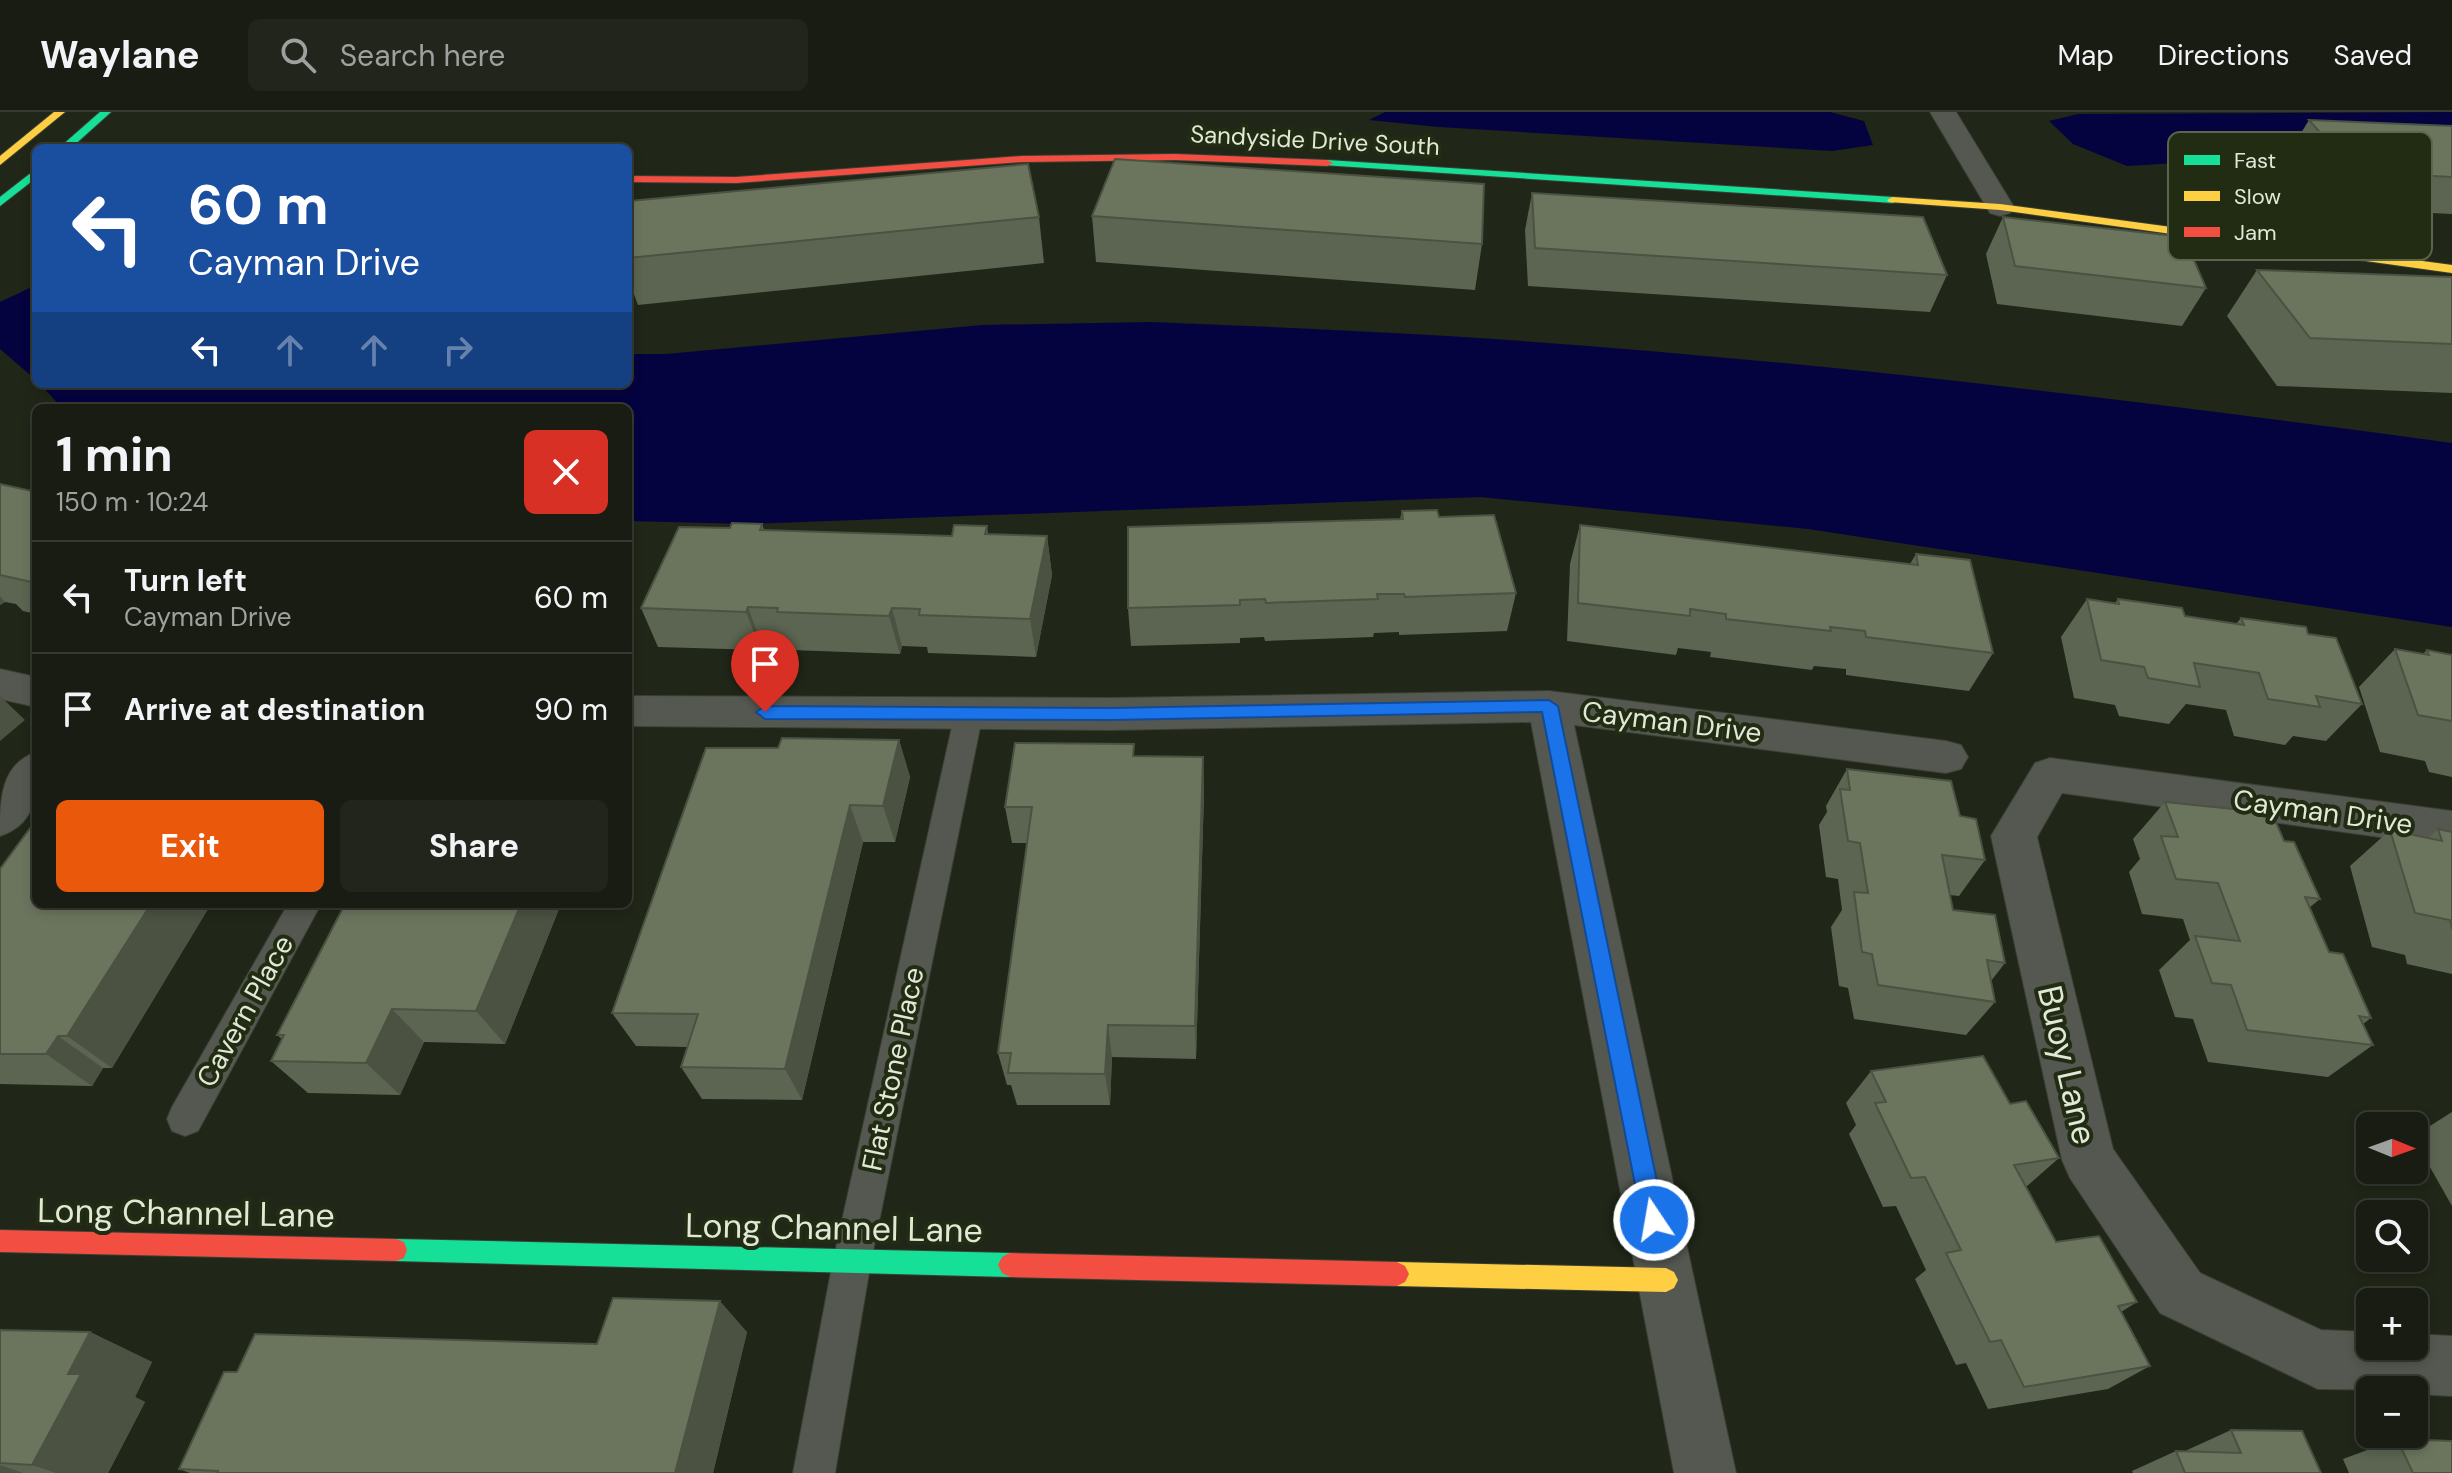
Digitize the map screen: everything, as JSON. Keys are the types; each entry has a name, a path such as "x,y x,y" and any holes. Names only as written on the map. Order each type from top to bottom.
{"street":[{"path":"0,162 60,112"},
{"path":"69,144 106,112"},
{"path":"1943,112 2000,207"},
{"name":"Sandyside Drive South","path":"632,179 736,180 1009,160 1175,157 1298,161 2000,207 2168,230"},
{"path":"0,203 32,175"},
{"name":"Sandyside Drive South","path":"2386,260 2452,269"},
{"path":"0,684 32,691"},
{"path":"1549,706 1705,1473"},
{"name":"Cayman Drive","path":"632,711 1111,714 1549,706 1946,757"},
{"path":"0,818 32,774"},
{"name":"Cayman Drive","path":"2050,775 2452,829"},
{"name":"Buoy Lane","path":"2050,775 2014,836 2089,1160 2180,1293 2318,1359 2452,1366"},
{"name":"Long Channel Lane","path":"0,1241 1666,1280"}],"lane":[{"name":"Flat Stone Place","path":"814,1473 852,1261 969,713"},
{"name":"Cavern Place","path":"185,1119 303,908"}],"shaded area":[{"path":"1385,112 1830,112 1864,121 1873,145 1832,151 1369,120"},
{"path":"2452,112 2452,144 2432,143 2432,132 2168,132 2168,164 2127,166 2073,144 2049,121 2078,114"},
{"path":"32,287 32,377 0,349 0,302"},
{"path":"1151,322 1447,336 1699,355 2076,395 2452,443 2452,627 1808,529 1480,497 749,524 632,521 632,404 58,404 44,388 632,388 632,354 666,354 982,325"}],"building":[{"path":"2309,120 2452,126 2452,177 2432,176 2432,132 2320,132"},
{"path":"1115,159 1484,184 1482,244 1092,216"},
{"path":"1028,164 1039,217 632,258 632,201"},
{"path":"1532,193 1923,217 1947,275 1535,248"},
{"path":"2003,217 2168,235 2168,260 2194,260 2206,288 2015,266"},
{"path":"2257,270 2452,277 2452,344 2310,338"},
{"path":"0,484 32,491 32,582 0,575"},
{"path":"1437,510 1439,517 1494,515 1516,593 1405,597 1404,594 1377,594 1378,599 1266,603 1265,599 1240,600 1240,605 1128,608 1128,527 1403,519 1402,511"},
{"path":"732,523 762,524 760,530 952,536 954,525 987,526 985,534 1047,536 1030,619 919,615 920,609 892,608 889,616 777,612 778,608 748,607 746,612 641,608 679,527 730,528"},
{"path":"1580,525 1918,565 1916,554 1970,560 1993,653 1866,637 1865,631 1830,627 1831,631 1726,619 1726,614 1690,609 1690,616 1578,603"},
{"path":"2087,599 2119,604 2118,599 2182,608 2185,616 2244,625 2241,618 2306,627 2308,634 2336,638 2362,704 2316,696 2320,707 2268,699 2259,673 2194,663 2200,687 2148,678 2144,667 2101,660"},
{"path":"2395,649 2429,655 2427,650 2452,655 2452,721 2418,715"},
{"path":"782,738 899,740 883,806 850,805 785,1069 681,1067 698,1014 612,1013 706,748 778,748"},
{"path":"1015,743 1134,744 1133,756 1203,757 1195,1026 1108,1025 1105,1074 1008,1073 1011,1053 998,1053 1032,807 1005,807"},
{"path":"1847,769 1951,781 1960,816 1976,819 1985,860 1942,855 1953,910 1995,915 2005,963 1987,960 1995,1002 1878,985 1872,954 1862,952 1854,892 1868,893 1860,843 1848,841 1840,789 1850,790"},
{"path":"2165,802 2272,813 2284,841 2294,842 2320,899 2305,897 2329,952 2343,954 2371,1018 2359,1016 2373,1045 2247,1030 2231,985 2212,983 2195,936 2240,941 2218,883 2176,879 2161,836 2178,837"},
{"path":"32,825 32,908 148,908 67,1036 58,1036 46,1054 0,1054 0,869"},
{"path":"2438,829 2452,832 2452,929 2450,920 2415,913 2390,830 2442,841"},
{"path":"343,908 519,908 476,1011 392,1009 366,1063 271,1061 284,1035 277,1035"},
{"path":"1983,1056 2010,1104 2026,1101 2059,1158 2014,1165 2056,1242 2099,1236 2137,1302 2118,1306 2150,1366 2024,1387 2001,1340 1990,1342 1946,1253 1961,1250 1925,1177 1911,1178 1875,1103 1886,1102 1871,1071"},
{"path":"613,1298 720,1301 675,1473 217,1473 179,1469 224,1372 237,1372 255,1334 597,1344"},
{"path":"0,1330 90,1332 68,1374 81,1374 32,1465 0,1463"},
{"path":"2231,1430 2302,1431 2321,1473 2185,1473 2176,1451 2241,1453"},
{"path":"2428,1440 2452,1441 2452,1473 2413,1473 2401,1448 2428,1448"}],"traffic: fast":[{"path":"69,144 106,112"},
{"path":"1327,163 1893,200"},
{"path":"0,203 32,175"},
{"path":"396,1250 1010,1265"}],"traffic: slow":[{"path":"0,162 60,112"},
{"path":"1893,200 2000,207 2168,230"},
{"path":"2386,260 2452,269"},
{"path":"1397,1274 1666,1280"}],"traffic: jam":[{"path":"632,179 736,180 1022,159 1175,157 1327,163"},
{"path":"0,1241 396,1250"},
{"path":"1010,1265 1397,1274"}],"route":[{"path":"765,712 1111,714 1549,706 1654,1220"}]}
